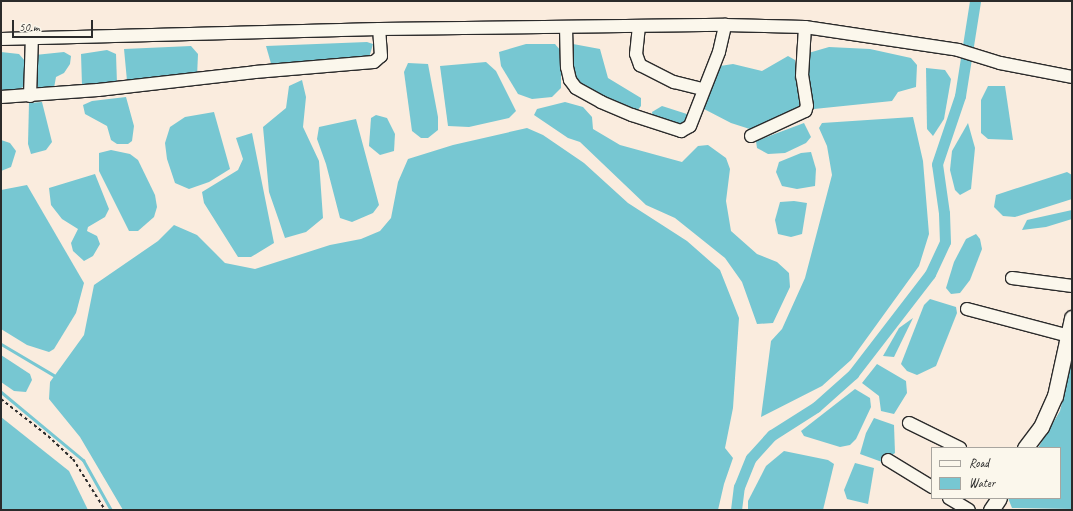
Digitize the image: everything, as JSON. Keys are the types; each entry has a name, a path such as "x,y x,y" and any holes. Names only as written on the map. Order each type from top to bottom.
{"street":[{"path":"566,27 570,80 576,88 601,102 681,131 690,126 703,89 719,52 725,25"},
{"path":"1,38 379,29 725,25 806,27 958,50 1000,64 1072,77"},
{"path":"639,26 636,54 640,65 674,82 703,89"},
{"path":"751,136 805,111 807,106 802,76 806,27"},
{"path":"1,97 30,96 374,62 381,56 379,29"},
{"path":"30,96 32,37"},
{"path":"1012,278 1072,286"},
{"path":"967,308 1068,336"},
{"path":"1026,447 1049,414 1072,318"},
{"path":"909,423 958,447"},
{"path":"888,460 931,486"},
{"path":"951,499 969,510"},
{"path":"991,510 998,499"}],"path":[{"path":"1,399 48,436 73,459 105,510"}],"water":[{"path":"367,42 373,44 369,58 272,67 266,46"},
{"path":"526,44 555,44 561,51 561,88 552,97 532,99 518,94 501,66 499,52"},
{"path":"573,44 600,49 608,78 641,98 641,106 635,113 578,87 572,72"},
{"path":"191,46 198,54 197,77 127,81 124,49"},
{"path":"829,47 870,49 911,58 917,65 916,87 898,92 892,101 814,109 803,80 805,54"},
{"path":"107,50 116,54 117,84 82,86 81,54"},
{"path":"1,52 19,54 25,61 27,75 23,87 15,91 1,90"},
{"path":"64,52 71,56 70,64 64,73 56,77 54,88 50,90 38,87 34,78 35,55"},
{"path":"788,56 795,60 800,111 759,132 731,123 704,109 704,96 720,66 733,64 762,71"},
{"path":"486,62 496,71 516,111 509,118 469,127 448,126 440,66"},
{"path":"408,63 428,64 438,117 438,130 428,138 421,138 412,131 404,72"},
{"path":"926,68 945,70 951,79 944,119 933,136 927,129"},
{"path":"302,80 306,97 303,127 319,161 323,218 306,232 285,238 269,192 263,127 286,108 289,86"},
{"path":"988,86 1005,86 1013,140 988,139 981,133 981,100"},
{"path":"126,97 134,126 132,141 128,144 117,144 111,140 107,126 85,114 83,105 92,101"},
{"path":"42,102 52,142 46,150 31,154 28,144 29,103"},
{"path":"565,102 583,107 592,117 593,129 620,145 682,162 698,146 708,145 726,158 730,169 726,201 731,231 757,254 777,262 789,273 790,287 773,323 757,324 742,282 725,258 675,218 646,205 580,142 568,138 534,115 537,109"},
{"path":"662,106 690,115 686,129 653,119 652,112"},
{"path":"214,112 230,169 209,182 189,189 175,183 167,159 165,143 170,127 185,117"},
{"path":"376,115 387,118 395,134 394,151 380,155 369,146 371,118"},
{"path":"913,117 923,161 929,234 919,266 851,360 822,386 761,417 771,341 782,329 805,278 832,175 827,146 819,128 822,123"},
{"path":"356,119 379,205 373,213 352,222 340,218 326,164 317,139 319,127"},
{"path":"804,123 811,137 806,143 785,153 768,154 757,148 756,141"},
{"path":"968,123 975,148 971,189 960,195 955,190 950,170 952,151"},
{"path":"527,128 543,135 584,163 628,203 687,241 720,270 739,318 733,408 725,448 733,458 724,484 718,510 123,510 80,437 49,399 50,382 84,335 94,285 158,241 174,225 197,235 225,263 255,269 330,245 361,239 380,231 391,218 398,182 408,159 453,145"},
{"path":"252,133 274,243 251,257 238,257 204,203 202,192 238,170 243,159 236,138"},
{"path":"1,140 10,143 16,151 11,167 1,171"},
{"path":"111,150 130,154 138,160 155,195 157,207 154,217 138,231 129,231 99,171 99,153"},
{"path":"811,152 816,169 815,186 797,189 782,186 776,172 779,162 801,153"},
{"path":"1067,172 1072,175 1072,199 1015,217 1003,216 994,207 996,195"},
{"path":"95,174 109,209 105,217 88,227 87,231 97,236 100,244 93,256 84,261 73,251 71,243 78,229 62,219 51,205 49,188"},
{"path":"27,185 84,283 76,313 54,349 49,352 27,345 1,329 1,190"},
{"path":"794,201 807,203 802,234 791,237 778,234 775,220 780,202"},
{"path":"1072,210 1072,219 1046,227 1022,230 1027,220"},
{"path":"976,234 980,239 982,249 970,280 960,293 951,294 946,288 954,262 966,239"},
{"path":"930,299 956,307 957,313 936,366 917,375 907,371 901,364 924,305"},
{"path":"913,318 894,357 883,356 899,328"},
{"path":"1,355 30,374 32,380 26,392 14,391 1,382"},
{"path":"1072,358 1072,509 1012,508 1008,499 1061,499 1061,447 1039,447 1060,411"},
{"path":"877,364 906,381 907,393 894,414 881,411 879,396 862,383"},
{"path":"855,389 870,398 871,407 856,439 850,445 840,447 804,436 801,431"},
{"path":"1,417 69,471 88,510 1,510"},
{"path":"874,418 894,425 895,453 882,462 860,454 866,433"},
{"path":"784,451 828,460 834,464 823,510 748,510 748,501 766,466"},
{"path":"855,463 874,468 868,504 847,499 844,490"}],"waterway":[{"path":"736,510 739,487 751,458 772,435 816,407 853,374 930,274 945,242 944,213 937,164 960,96 975,1"},
{"path":"1,344 55,376"},
{"path":"1,392 83,460 111,510"}]}
